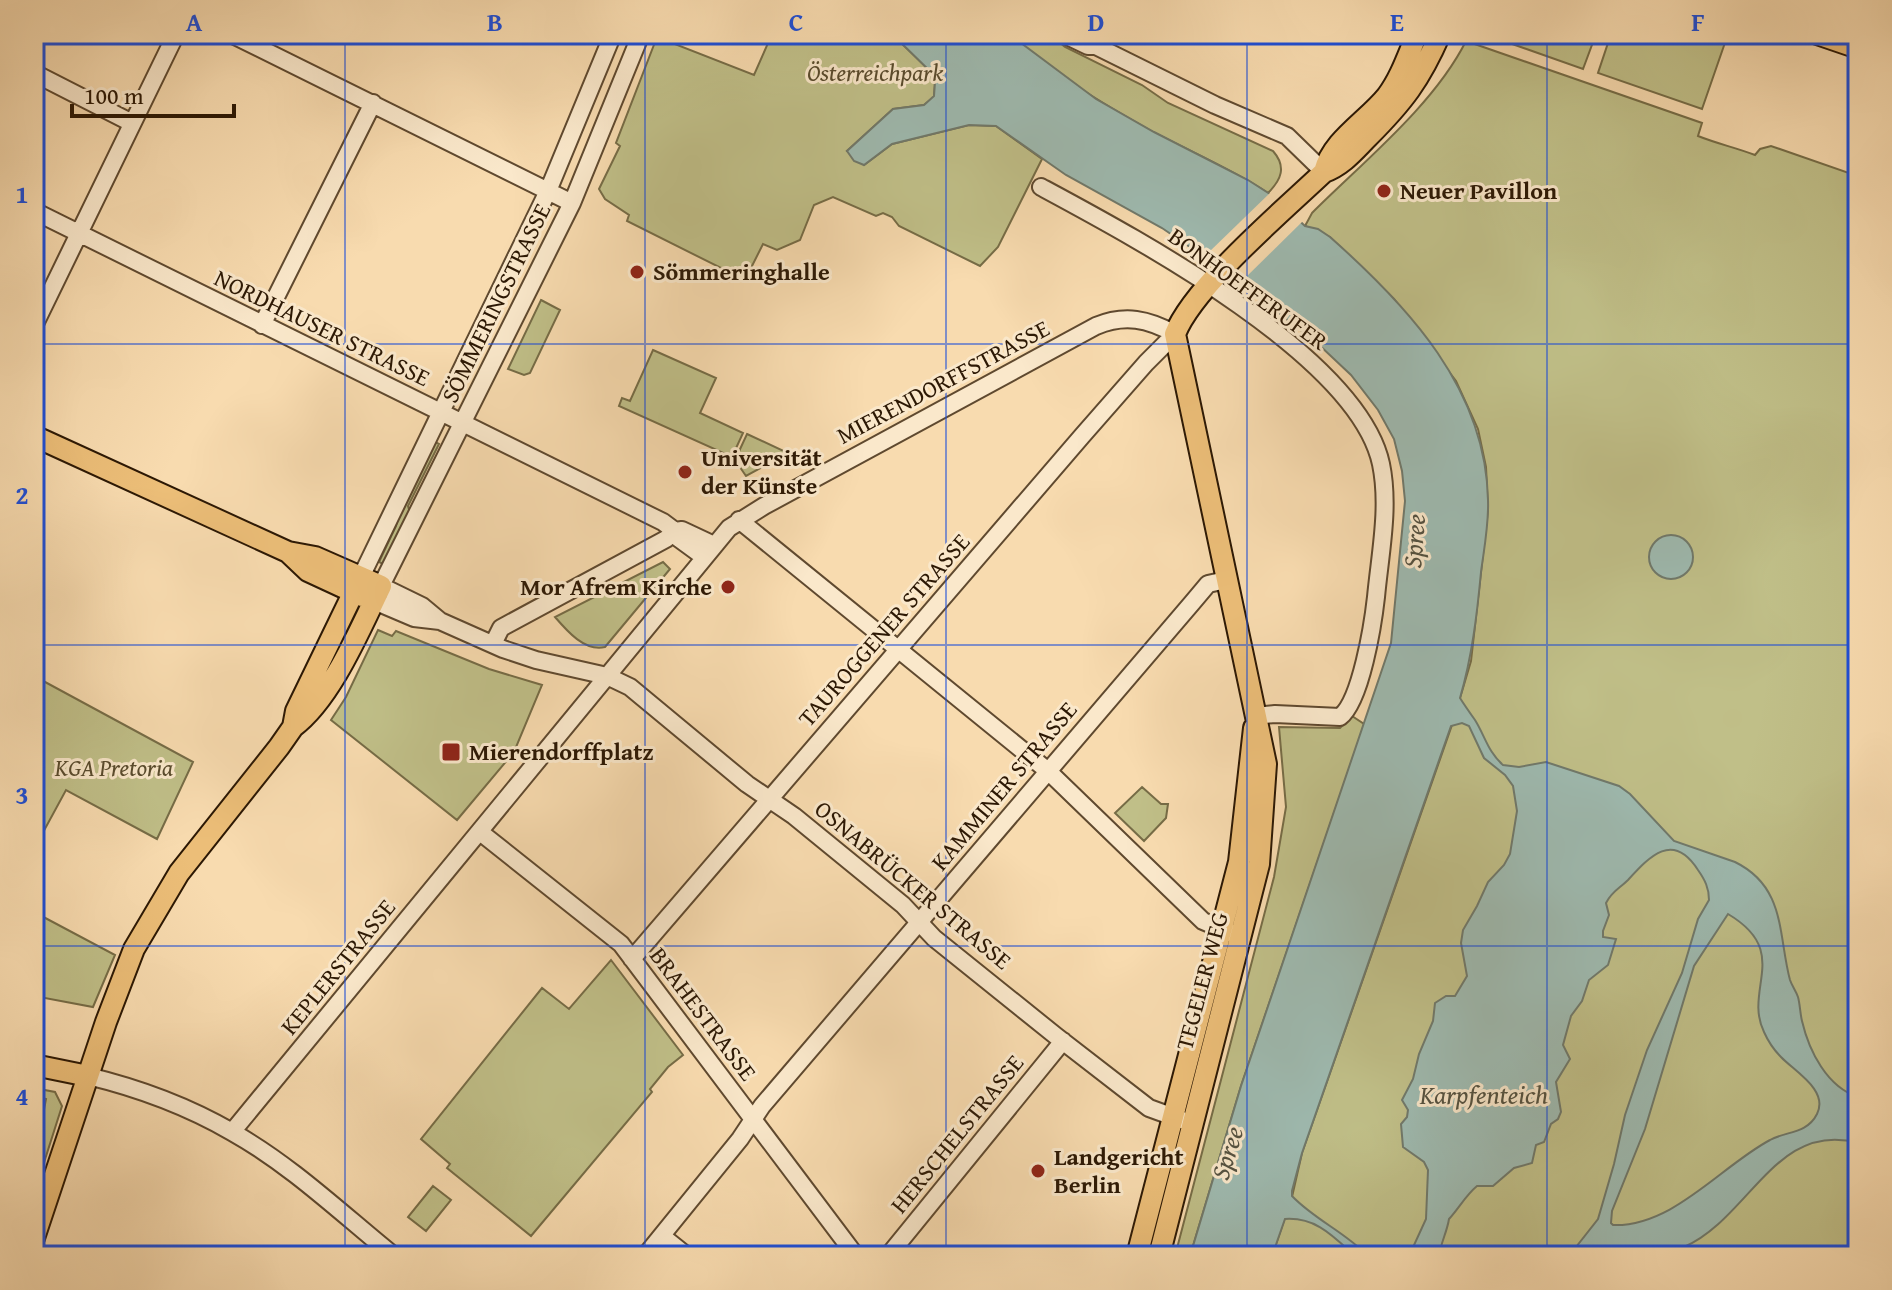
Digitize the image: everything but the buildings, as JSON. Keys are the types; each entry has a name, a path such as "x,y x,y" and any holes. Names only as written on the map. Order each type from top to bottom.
{"main road":[{"path":"1324,172 1328,156 1390,91 1417,34"},
{"path":"1175,334 1182,320 1224,269 1324,172 1338,167 1400,104 1417,81 1440,34"},
{"path":"1823,35 1858,48"},
{"name":"TEGELER WEG","path":"1159,1256 1182,1120 1221,929 1259,864 1266,764 1175,334"},
{"path":"34,436 288,552 315,557 357,585 377,594 350,649 313,695"},
{"path":"34,1238 123,975 157,906 191,856 270,760 293,727 308,716 313,695 357,585"},
{"path":"34,1065 88,1076"},
{"name":"TEGELER WEG","path":"1137,1256 1182,1120"}],"street":[{"path":"34,326 176,34"},
{"path":"231,34 572,203"},
{"name":"SÖMMERINGSTRASSE","path":"357,585 548,191 613,34"},
{"name":"SÖMMERINGSTRASSE","path":"377,594 572,203 641,34"},
{"path":"1063,34 1088,46 1100,40 1215,105 1287,136 1324,172"},
{"path":"34,73 132,123"},
{"path":"262,325 373,103"},
{"name":"BONHOEFFERUFER","path":"1041,187 1143,242 1209,285 1299,352 1354,409 1375,446 1384,488 1384,513 1372,638 1349,706 1340,717 1255,716"},
{"name":"NORDHAUSER STRASSE","path":"34,211 663,522 675,531 678,538 709,551"},
{"name":"MIERENDORFFSTRASSE","path":"739,520 1105,322 1131,318 1157,324 1175,334"},
{"name":"TAUROGGENER STRASSE","path":"632,959 1146,363 1175,334"},
{"path":"480,832 709,551 739,520 1048,771 1221,929"},
{"path":"493,644 501,628 666,539 675,531"},
{"name":"KAMMINER STRASSE","path":"645,1256 753,1119 1208,584 1226,580"},
{"path":"377,594 414,618 440,621 536,660 607,676"},
{"name":"OSNABRÜCKER STRASSE","path":"607,676 634,690 747,784 794,816 903,905 934,938 1149,1108 1182,1120"},
{"name":"BRAHESTRASSE","path":"480,832 621,944 856,1256"},
{"name":"KEPLERSTRASSE","path":"232,1132 480,832"},
{"name":"HERSCHELSTRASSE","path":"888,1256 1063,1041"},
{"path":"88,1076 135,1089 232,1132 287,1170 386,1253"},
{"path":"662,1236 687,1256"}],"green space":[{"name":"Österreichpark","path":"772,34 892,34 929,70 935,82 934,97 924,105 893,109 847,151 864,165 892,144 969,125 996,126 1042,159 998,247 980,266 899,226 892,217 883,213 876,216 833,197 814,205 800,240 777,250 763,244 745,280 627,221 629,215 605,199 599,189 620,146 616,143 657,37 754,75"},
{"path":"1009,34 1049,34 1065,47 1142,85 1168,103 1273,151 1280,162 1279,178 1268,193 1226,168 1153,132 1060,75"},
{"path":"1484,34 1596,34 1583,69"},
{"path":"1611,34 1728,34 1702,109 1598,73"},
{"path":"1466,41 1702,123 1698,136 1705,139 1755,155 1760,149 1771,146 1849,173 1855,181 1858,191 1858,1256 1272,1256 1292,1197 1302,1153 1452,725 1471,661 1488,510 1486,467 1478,429 1456,381 1394,299 1330,237 1305,226 1312,213 1417,110 1436,88"},
{"path":"541,300 560,310 530,373 524,375 508,369"},
{"path":"653,350 716,378 700,413 743,433 732,457 619,406 622,398 630,401"},
{"path":"747,434 788,453 746,476 735,460"},
{"path":"433,441 439,444 408,506 411,516 387,566 379,562 396,526 402,503"},
{"path":"663,562 670,569 605,647 584,643 555,617"},
{"path":"378,630 392,636 396,631 489,669 542,685 514,752 457,820 331,720 346,697"},
{"name":"KGA Pretoria","path":"34,676 193,762 157,839 66,790 34,849"},
{"path":"1352,716 1364,724 1362,731 1241,1086 1190,1256 1175,1256 1274,877 1286,807 1279,727 1340,728"},
{"path":"1142,787 1161,804 1168,804 1166,818 1144,841 1115,813"},
{"path":"34,912 115,955 93,1007 34,996"},
{"path":"611,960 683,1055 668,1067 650,1089 652,1092 531,1236 447,1168 450,1164 421,1139 542,988 569,1009"},
{"path":"34,1088 55,1092 62,1106 34,1194 34,1162 46,1099 34,1096"},
{"path":"433,1186 451,1200 426,1231 408,1217"}],"water":[{"path":"892,34 1009,34 1096,99 1273,196 1305,226 1318,229 1330,237 1414,321 1458,386 1484,460 1487,527 1474,636 1460,698 1503,765 1519,767 1546,762 1619,786 1674,841 1735,862 1752,872 1772,898 1790,980 1798,997 1809,1044 1821,1066 1837,1085 1858,1097 1858,1143 1830,1140 1805,1146 1784,1158 1707,1234 1684,1247 1642,1257 1569,1256 1598,1219 1625,1115 1647,1050 1682,973 1698,919 1709,900 1705,881 1689,858 1680,852 1662,851 1645,863 1606,903 1609,915 1603,937 1616,939 1608,965 1589,980 1582,1001 1571,1016 1563,1045 1570,1059 1556,1082 1561,1112 1551,1124 1544,1142 1536,1145 1532,1163 1514,1168 1493,1186 1477,1186 1473,1190 1449,1219 1439,1256 1409,1256 1426,1219 1428,1170 1424,1162 1403,1147 1401,1124 1408,1110 1402,1100 1413,1079 1419,1054 1433,1021 1435,1003 1446,996 1455,996 1467,976 1461,943 1463,930 1488,882 1510,854 1517,811 1513,786 1484,758 1469,726 1462,723 1451,726 1302,1153 1292,1191 1292,1196 1301,1204 1368,1256 1355,1256 1315,1225 1285,1219 1272,1256 1190,1256 1241,1086 1391,643 1405,501 1402,471 1394,439 1378,410 1351,375 1316,342 1241,284 1208,254 1203,256 1162,228 1066,175 996,126 969,125 892,144 864,165 854,161 847,151 893,109 924,105 934,96 935,82 929,70","holes":["1728,914 1747,928 1758,942 1762,957 1759,1016 1764,1032 1778,1054 1814,1089 1819,1105 1817,1114 1802,1129 1776,1137 1752,1151 1676,1206 1635,1223 1613,1225 1612,1211 1645,1129 1694,966"]},
{"path":"1671,535 1687,541 1693,557 1687,573 1671,579 1655,573 1649,557 1655,541"}],"pier":[{"path":"1272,191 1304,220 1240,283 1207,254"}],"place":[{"name":"Neuer Pavillon","path":"1384,191"},
{"name":"Sömmeringhalle","path":"637,272"},
{"name":"Universität der Künste","path":"685,472"},
{"name":"Mor Afrem Kirche","path":"728,587"},
{"name":"Mierendorffplatz","path":"451,752"},
{"name":"Landgericht Berlin","path":"1038,1171"}],"water label":[{"name":"Spree","path":"1414,541"},
{"name":"Karpfenteich","path":"1484,1095"},
{"name":"Spree","path":"1227,1153"}]}
